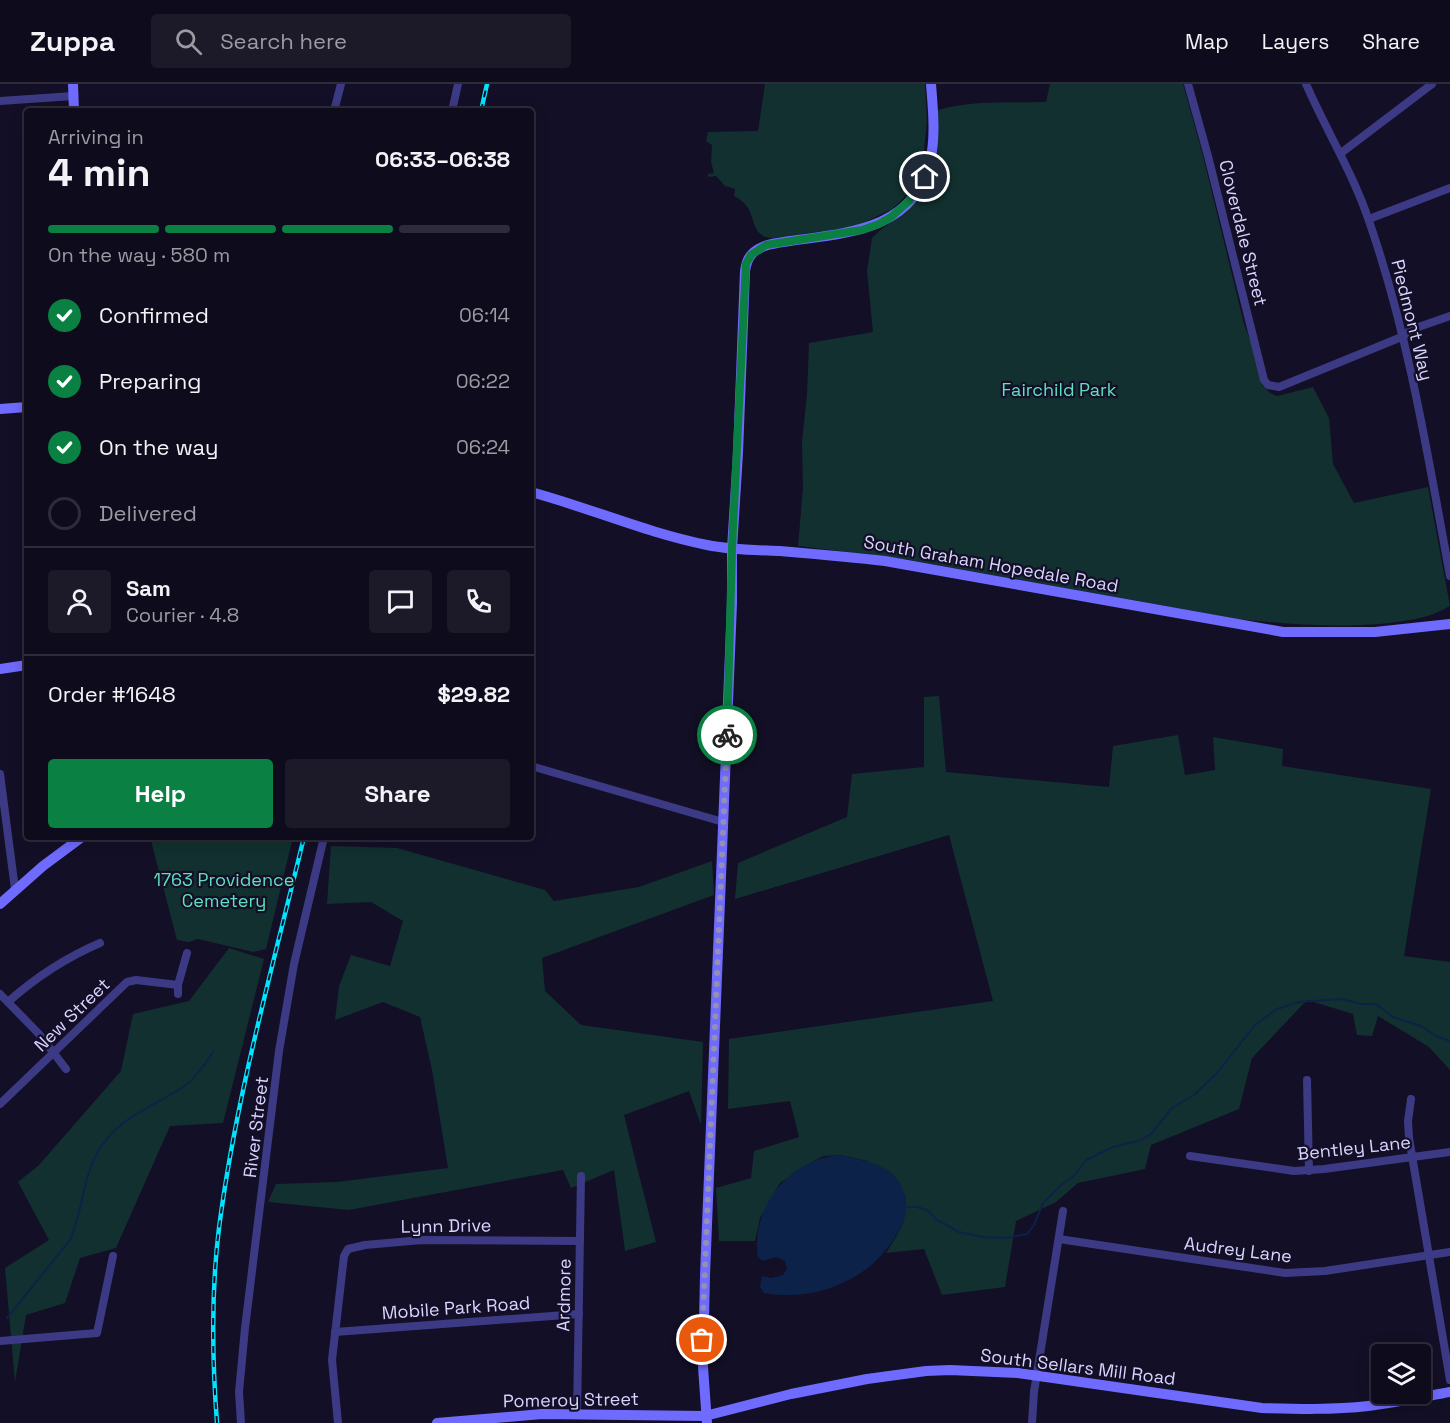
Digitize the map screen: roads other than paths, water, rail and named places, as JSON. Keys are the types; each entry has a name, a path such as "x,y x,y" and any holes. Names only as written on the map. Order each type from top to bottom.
{"street":[{"path":"73,84 74,108"},
{"path":"335,108 341,84"},
{"path":"453,108 458,84"},
{"path":"706,1419 702,1340 732,549 739,442 745,271 748,259 755,251 771,244 862,230 891,217 909,201 925,177 930,164 934,138 931,84"},
{"name":"Cloverdale Street","path":"1188,84 1264,380 1271,387 1278,387 1404,336"},
{"name":"Piedmont Way","path":"1306,84 1341,153 1369,219 1386,271 1404,336 1450,576"},
{"path":"1341,153 1432,84"},
{"path":"0,101 73,96"},
{"path":"1369,219 1450,188"},
{"path":"1404,336 1410,330 1450,316"},
{"path":"0,410 24,407"},
{"name":"South Graham Hopedale Road","path":"534,493 685,541 732,549 822,554 885,561 1283,632 1375,632 1450,624"},
{"path":"0,669 24,665"},
{"path":"534,767 723,822"},
{"path":"0,774 15,889"},
{"path":"0,904 15,889 78,840"},
{"name":"River Street","path":"241,1423 239,1392 279,1051 294,964 323,840"},
{"path":"8,1002 40,975 100,944"},
{"name":"New Street","path":"0,1104 127,982 136,980 178,989 187,953"},
{"path":"0,994 54,1053 66,1070"},
{"path":"1307,1080 1309,1171"},
{"path":"1411,1100 1408,1121 1413,1157 1450,1380"},
{"name":"Bentley Lane","path":"1190,1156 1276,1169 1309,1171 1450,1152"},
{"name":"Ardmore","path":"577,1414 581,1176"},
{"path":"1032,1423 1037,1376 1063,1210"},
{"name":"Lynn Drive","path":"338,1423 332,1360 344,1256 348,1249 443,1239 580,1241"},
{"name":"Audrey Lane","path":"1059,1239 1285,1273 1325,1271 1450,1252"},
{"path":"0,1341 97,1333 113,1256"},
{"name":"Mobile Park Road","path":"335,1332 579,1314"},
{"name":"South Sellars Mill Road","path":"706,1419 798,1393 891,1375 926,1371 994,1371 1262,1408 1284,1409 1368,1406 1450,1392"},
{"name":"Pomeroy Street","path":"437,1423 542,1414 706,1419"}],"water":[{"path":"841,1155 878,1165 896,1177 903,1189 906,1203 905,1217 900,1229 871,1266 838,1285 802,1294 764,1293 760,1287 762,1276 771,1278 783,1275 787,1269 785,1261 776,1257 763,1261 758,1257 757,1238 768,1203 791,1175 806,1165 823,1158"}],"waterway":[{"path":"904,1207 927,1210 937,1220 959,1232 983,1237 1006,1238 1027,1234 1034,1225 1043,1203 1074,1176 1086,1160 1113,1147 1141,1140 1151,1134 1172,1108 1194,1095 1217,1073 1255,1025 1277,1009 1299,1002 1342,999 1361,1004 1374,1004 1393,1017 1421,1026 1436,1036 1450,1041"},
{"path":"7,1318 70,1240 95,1156 102,1145 129,1118 187,1084 200,1071 213,1052"}],"railway":[{"path":"482,108 487,84"},
{"path":"217,1423 213,1350 214,1301 216,1252 226,1179 256,1031 303,840"}],"park label":[{"name":"Fairchild Park","path":"1059,390"},
{"name":"1763 Providence Cemetery","path":"224,890"}]}
